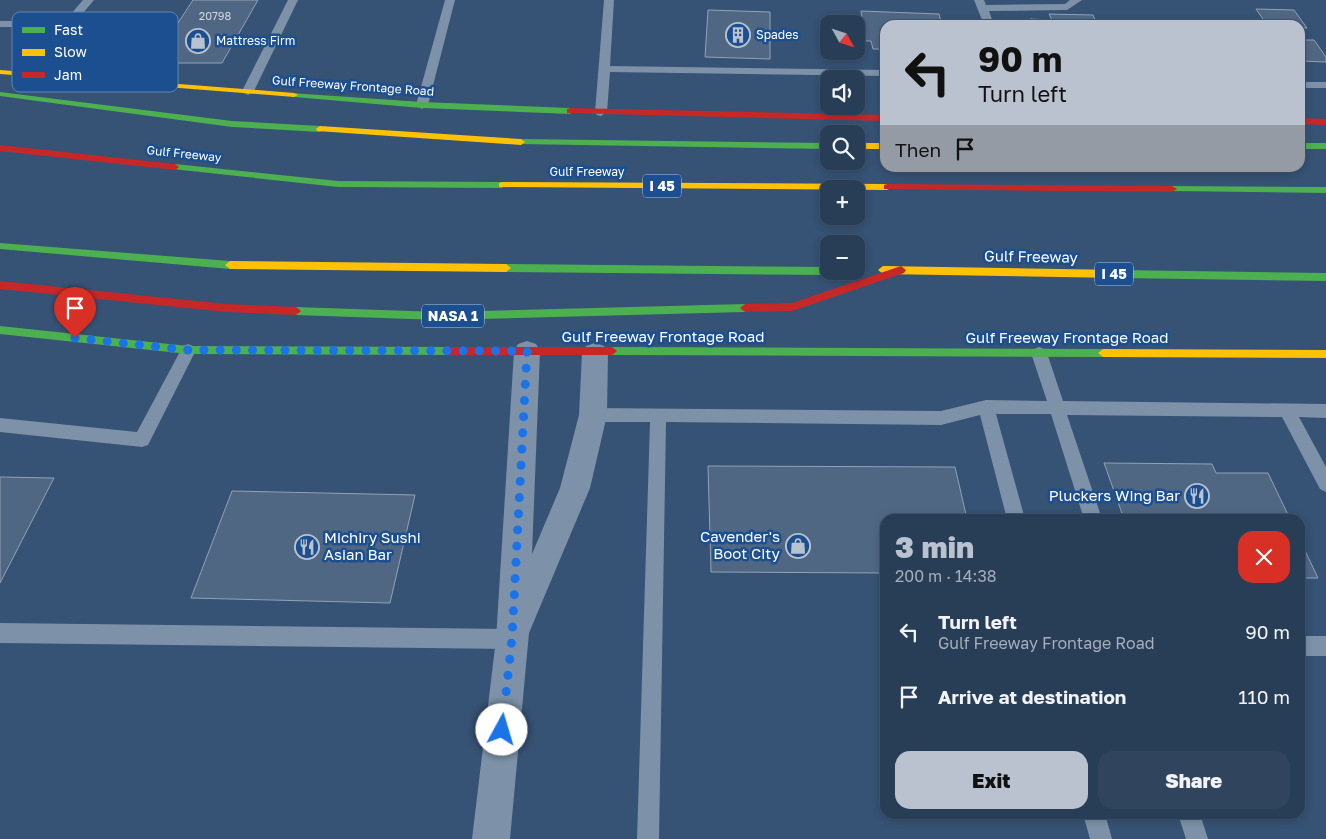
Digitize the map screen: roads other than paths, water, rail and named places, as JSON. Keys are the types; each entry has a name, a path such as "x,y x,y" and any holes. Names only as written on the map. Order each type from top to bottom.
{"main road":[{"name":"Gulf Freeway Frontage Road","path":"178,86 422,105 601,112 880,118"},
{"path":"0,94 232,124 523,142 820,146"},
{"path":"1305,122 1326,122"},
{"path":"865,146 880,146"},
{"path":"1305,146 1326,146"},
{"name":"Gulf Freeway","path":"0,148 338,184 1326,190"},
{"path":"0,246 220,265 820,271"},
{"name":"Gulf Freeway","path":"865,270 1326,277"},
{"name":"NASA 1","path":"0,285 226,308 440,316 561,314 792,307 901,270"},
{"name":"Gulf Freeway Frontage Road","path":"0,330 188,350 1324,356"}],"street":[{"path":"491,839 512,638 527,351"},
{"path":"512,638 575,488 593,415 595,353"}],"lane":[{"path":"79,12 89,0"},
{"path":"248,92 293,0"},
{"path":"422,105 450,0"},
{"path":"601,112 609,0"},
{"path":"987,20 981,4 1067,7 1077,0"},
{"path":"604,69 880,73"},
{"path":"1305,85 1326,85"},
{"path":"0,424 142,440 188,350"},
{"path":"1040,353 1091,514"},
{"path":"593,415 941,418 986,407 1326,411"},
{"path":"986,407 1015,514"},
{"path":"1287,411 1326,484"},
{"path":"648,839 658,415"},
{"path":"0,633 512,638"},
{"path":"1305,646 1326,646"},
{"path":"1095,819 1101,839"},
{"path":"1191,819 1197,839"}],"place":[{"name":"Spades","path":"738,35"},
{"name":"Mattress Firm","path":"198,41"},
{"name":"Pluckers Wing Bar","path":"1197,496"},
{"name":"Cavender's Boot City","path":"798,546"},
{"name":"Michiry Sushi Asian Bar","path":"307,547"}]}
